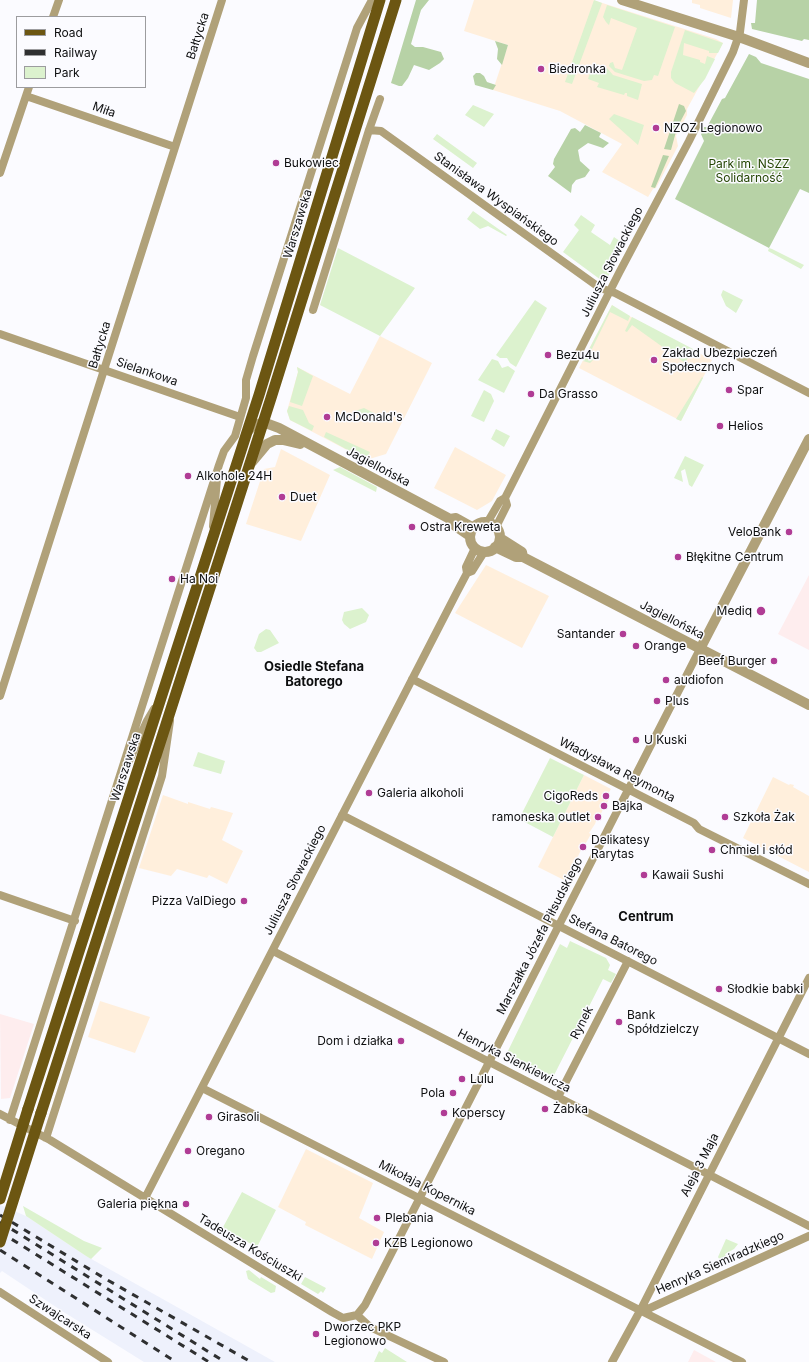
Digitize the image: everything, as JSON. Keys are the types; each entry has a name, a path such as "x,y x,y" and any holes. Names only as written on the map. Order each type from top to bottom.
{"main road":[{"name":"Warszawska","path":"0,1199 247,432 380,0"},
{"name":"Warszawska","path":"0,1242 263,422 396,0"}],"street":[{"path":"53,16 59,0"},
{"name":"Bałtycka","path":"0,696 222,0"},
{"path":"10,1120 75,921 219,465 224,451 235,436 246,398 246,380 253,356 357,28 372,0"},
{"path":"622,0 739,37 809,63"},
{"name":"Juliusza Słowackiego","path":"492,525 507,505 505,498 734,52 739,37 744,0"},
{"path":"0,172 29,88"},
{"name":"Miła","path":"26,96 175,147"},
{"path":"313,310 380,99"},
{"name":"Stanisława Wyspiańskiego","path":"369,130 381,131 596,286 610,291 809,393"},
{"name":"Sielankowa","path":"0,334 240,417"},
{"path":"247,432 252,427 263,422"},
{"name":"Jagiellońska","path":"263,422 279,428 450,519 451,523 472,532"},
{"name":"Marszałka Józefa Piłsudskiego","path":"357,1315 365,1305 809,439"},
{"name":"Jagiellońska","path":"248,469 266,444 275,440 288,441 316,448"},
{"path":"212,541 219,465"},
{"path":"481,523 492,525 498,542 479,550 472,532 481,523"},
{"name":"Jagiellońska","path":"498,542 516,557 523,556 809,705"},
{"name":"Juliusza Słowackiego","path":"145,1198 467,573 472,571 479,550"},
{"name":"Władysława Reymonta","path":"412,679 694,823 699,829 809,884"},
{"path":"115,793 147,721 161,699"},
{"name":"Warszawska","path":"46,1138 162,776 169,738 171,710"},
{"name":"Stefana Batorego","path":"342,815 809,1054"},
{"path":"0,895 75,921"},
{"name":"Henryka Sienkiewicza","path":"273,951 809,1226"},
{"name":"Rynek","path":"558,1096 628,961"},
{"name":"Aleja 3 Maja","path":"612,1362 641,1309 809,978"},
{"name":"Mikołaja Kopernika","path":"202,1088 600,1291 641,1309 742,1362"},
{"name":"Tadeusza Kościuszki","path":"0,1114 46,1138 332,1312 343,1318 357,1315"},
{"name":"Henryka Siemiradzkiego","path":"641,1309 650,1308 809,1236"},
{"name":"Szwajcarska","path":"1,1294 108,1362"},
{"path":"357,1315 370,1326 444,1362"}],"shaded area":[{"path":"474,0 593,0 716,39 723,43 687,109 687,115 676,136 678,146 656,188 653,189 648,197 602,172 622,144 560,111 493,90 508,45 464,31"},
{"path":"692,0 733,0 731,18 700,8 700,5 692,3"},
{"path":"612,305 620,311 712,360 681,421 579,368"},
{"path":"380,336 432,363 386,454 366,460 290,420 287,411 298,372 297,367 350,394"},
{"path":"455,447 506,475 492,501 477,510 434,488"},
{"path":"281,449 330,475 301,541 246,524 264,469 275,467"},
{"path":"486,565 549,596 522,648 455,613"},
{"path":"809,575 809,650 778,634"},
{"path":"584,775 611,789 608,794 610,796 607,803 605,802 605,806 589,833 591,834 581,850 566,881 538,867"},
{"path":"773,777 789,785 794,785 793,787 809,796 809,872 743,838"},
{"path":"163,795 188,804 188,802 210,809 211,807 233,813 222,840 243,851 227,884 209,875 207,878 177,869 171,876 139,868"},
{"path":"100,1001 150,1017 135,1053 88,1037"},
{"path":"0,1014 34,1024 10,1098 1,1099"},
{"path":"306,1149 373,1183 359,1218 384,1232 372,1259 305,1225 306,1222 278,1207"},
{"path":"0,1205 26,1216 86,1256 275,1362 144,1362 62,1311 2,1271 0,1273"},
{"path":"694,1350 716,1362 688,1362"}],"green space":[{"path":"416,0 429,0 421,10 411,44 415,47 423,47 441,52 444,59 429,70 414,65 408,78 402,86 399,86 391,83"},
{"path":"594,0 602,3 572,84 565,82"},
{"path":"757,0 809,0 809,40 804,39 802,41 752,29 751,23 755,23"},
{"path":"607,5 675,27 658,76 654,75 652,80 644,81 615,72 609,66 610,63 613,62 615,68 622,70 637,28 611,18 609,25 603,17"},
{"path":"685,30 723,43 718,53 709,53 709,51 684,43 683,55 700,60 700,62 705,64 707,56 715,59 705,79 694,93 675,83 671,78 671,72"},
{"path":"495,41 508,45 502,65 497,59 498,49"},
{"name":"Park im. NSZZ Solidarność","path":"749,54 756,57 761,63 809,79 809,193 800,189 769,248 675,199 704,141 701,134 704,127 707,127 722,99 725,98"},
{"path":"593,63 607,68 613,75 642,84 638,100 627,96 627,93 624,95 597,87 599,83 588,79"},
{"path":"476,73 480,73 484,76 487,82 496,85 493,90 475,85 473,76"},
{"path":"679,104 684,106 686,111 677,128 671,150 664,149"},
{"path":"473,105 494,114 484,127 465,115"},
{"path":"614,114 644,125 638,145 609,119"},
{"path":"585,125 601,133 599,137 609,143 603,148 588,143 578,150 580,161 590,170 585,177 576,180 572,185 571,193 548,176 555,167 553,164 554,159 571,129 575,128 580,132"},
{"path":"437,134 477,163 473,168 433,139"},
{"path":"663,155 669,156 655,188 651,187"},
{"path":"473,211 507,235 506,236 488,226 480,229 467,219"},
{"path":"581,215 595,225 591,232 610,245 614,237 624,244 605,283 563,252 579,230 574,225"},
{"path":"338,248 415,288 380,336 320,305"},
{"path":"769,248 804,265 801,269 768,251"},
{"path":"723,290 743,300 736,313 726,306 721,295"},
{"path":"535,300 547,308 516,367 510,363 507,358 500,358 496,355"},
{"path":"612,305 630,316 628,321 610,312 589,355 593,360 590,363 583,361"},
{"path":"632,317 693,349 685,363 632,325 627,332 625,331"},
{"path":"492,359 498,361 502,368 508,366 515,371 504,393 478,380"},
{"path":"297,367 313,376 302,406 290,402 298,372"},
{"path":"702,377 703,378 681,421 676,419"},
{"path":"484,390 491,394 494,401 484,422 471,416"},
{"path":"289,406 303,410 309,423 314,426 312,431 290,420 287,411"},
{"path":"364,408 376,414 378,418 377,421 371,422 352,412"},
{"path":"496,429 510,436 504,447 491,439"},
{"path":"326,432 370,452 366,460 324,437"},
{"path":"685,456 704,465 692,487 689,485 685,469 681,471 683,482 674,478"},
{"path":"340,467 377,487 376,492 333,470"},
{"path":"362,608 369,615 366,622 350,629 342,620 344,612"},
{"path":"266,629 270,630 279,643 261,652 257,652 254,648 259,634"},
{"path":"198,752 225,761 221,774 193,766"},
{"path":"550,758 584,775 553,837 519,819"},
{"path":"570,941 606,958 610,965 608,970 616,974 611,983 603,979 550,1083 507,1061 506,1055 560,944 567,948"},
{"path":"242,1192 276,1210 257,1247 222,1229"},
{"path":"23,1206 84,1241 102,1248 91,1259 26,1216"},
{"path":"726,1239 738,1244 734,1249 725,1254 729,1263 723,1266 718,1257"},
{"path":"249,1270 260,1279 261,1277 276,1286 275,1292 271,1293 248,1279 246,1271"},
{"path":"305,1277 326,1288 323,1293 321,1291 318,1294 301,1284"},
{"path":"385,1348 407,1362 374,1362 379,1351 382,1353"}],"railway":[{"path":"0,1215 104,1278 251,1362"},
{"path":"0,1222 225,1362"},
{"path":"0,1232 209,1362"},
{"path":"0,1250 176,1362"}],"place":[{"name":"Biedronka","path":"541,69"},
{"name":"NZOZ Legionowo","path":"656,128"},
{"name":"Bukowiec","path":"276,163"},
{"name":"Bezu4u","path":"548,355"},
{"name":"Zakład Ubezpieczeń Społecznych","path":"654,360"},
{"name":"Spar","path":"729,390"},
{"name":"Da Grasso","path":"531,394"},
{"name":"McDonald's","path":"327,417"},
{"name":"Helios","path":"720,426"},
{"name":"Alkohole 24H","path":"188,476"},
{"name":"Duet","path":"282,497"},
{"name":"Ostra Kreweta","path":"412,527"},
{"name":"VeloBank","path":"789,532"},
{"name":"Błękitne Centrum","path":"678,557"},
{"name":"Ha Noi","path":"172,579"},
{"name":"Mediq","path":"761,611"},
{"name":"Santander","path":"623,634"},
{"name":"Orange","path":"636,646"},
{"name":"Beef Burger","path":"774,661"},
{"name":"audiofon","path":"666,680"},
{"name":"Plus","path":"657,701"},
{"name":"U Kuski","path":"636,740"},
{"name":"Galeria alkoholi","path":"369,793"},
{"name":"CigoReds","path":"606,796"},
{"name":"Bajka","path":"604,806"},
{"name":"ramoneska outlet","path":"598,817"},
{"name":"Szkoła Żak","path":"725,817"},
{"name":"Delikatesy Rarytas","path":"583,847"},
{"name":"Chmiel i słód","path":"712,850"},
{"name":"Kawaii Sushi","path":"644,875"},
{"name":"Pizza ValDiego","path":"244,901"},
{"name":"Słodkie babki","path":"719,989"},
{"name":"Bank Spółdzielczy","path":"619,1022"},
{"name":"Dom i działka","path":"401,1041"},
{"name":"Lulu","path":"462,1079"},
{"name":"Pola","path":"453,1093"},
{"name":"Żabka","path":"545,1109"},
{"name":"Koperscy","path":"444,1113"},
{"name":"Girasoli","path":"209,1117"},
{"name":"Oregano","path":"188,1151"},
{"name":"Galeria piękna","path":"186,1204"},
{"name":"Plebania","path":"377,1218"},
{"name":"KZB Legionowo","path":"376,1243"},
{"name":"Dworzec PKP Legionowo","path":"316,1334"}],"district":[{"name":"Osiedle Stefana Batorego","path":"314,674"},
{"name":"Centrum","path":"646,917"}]}
